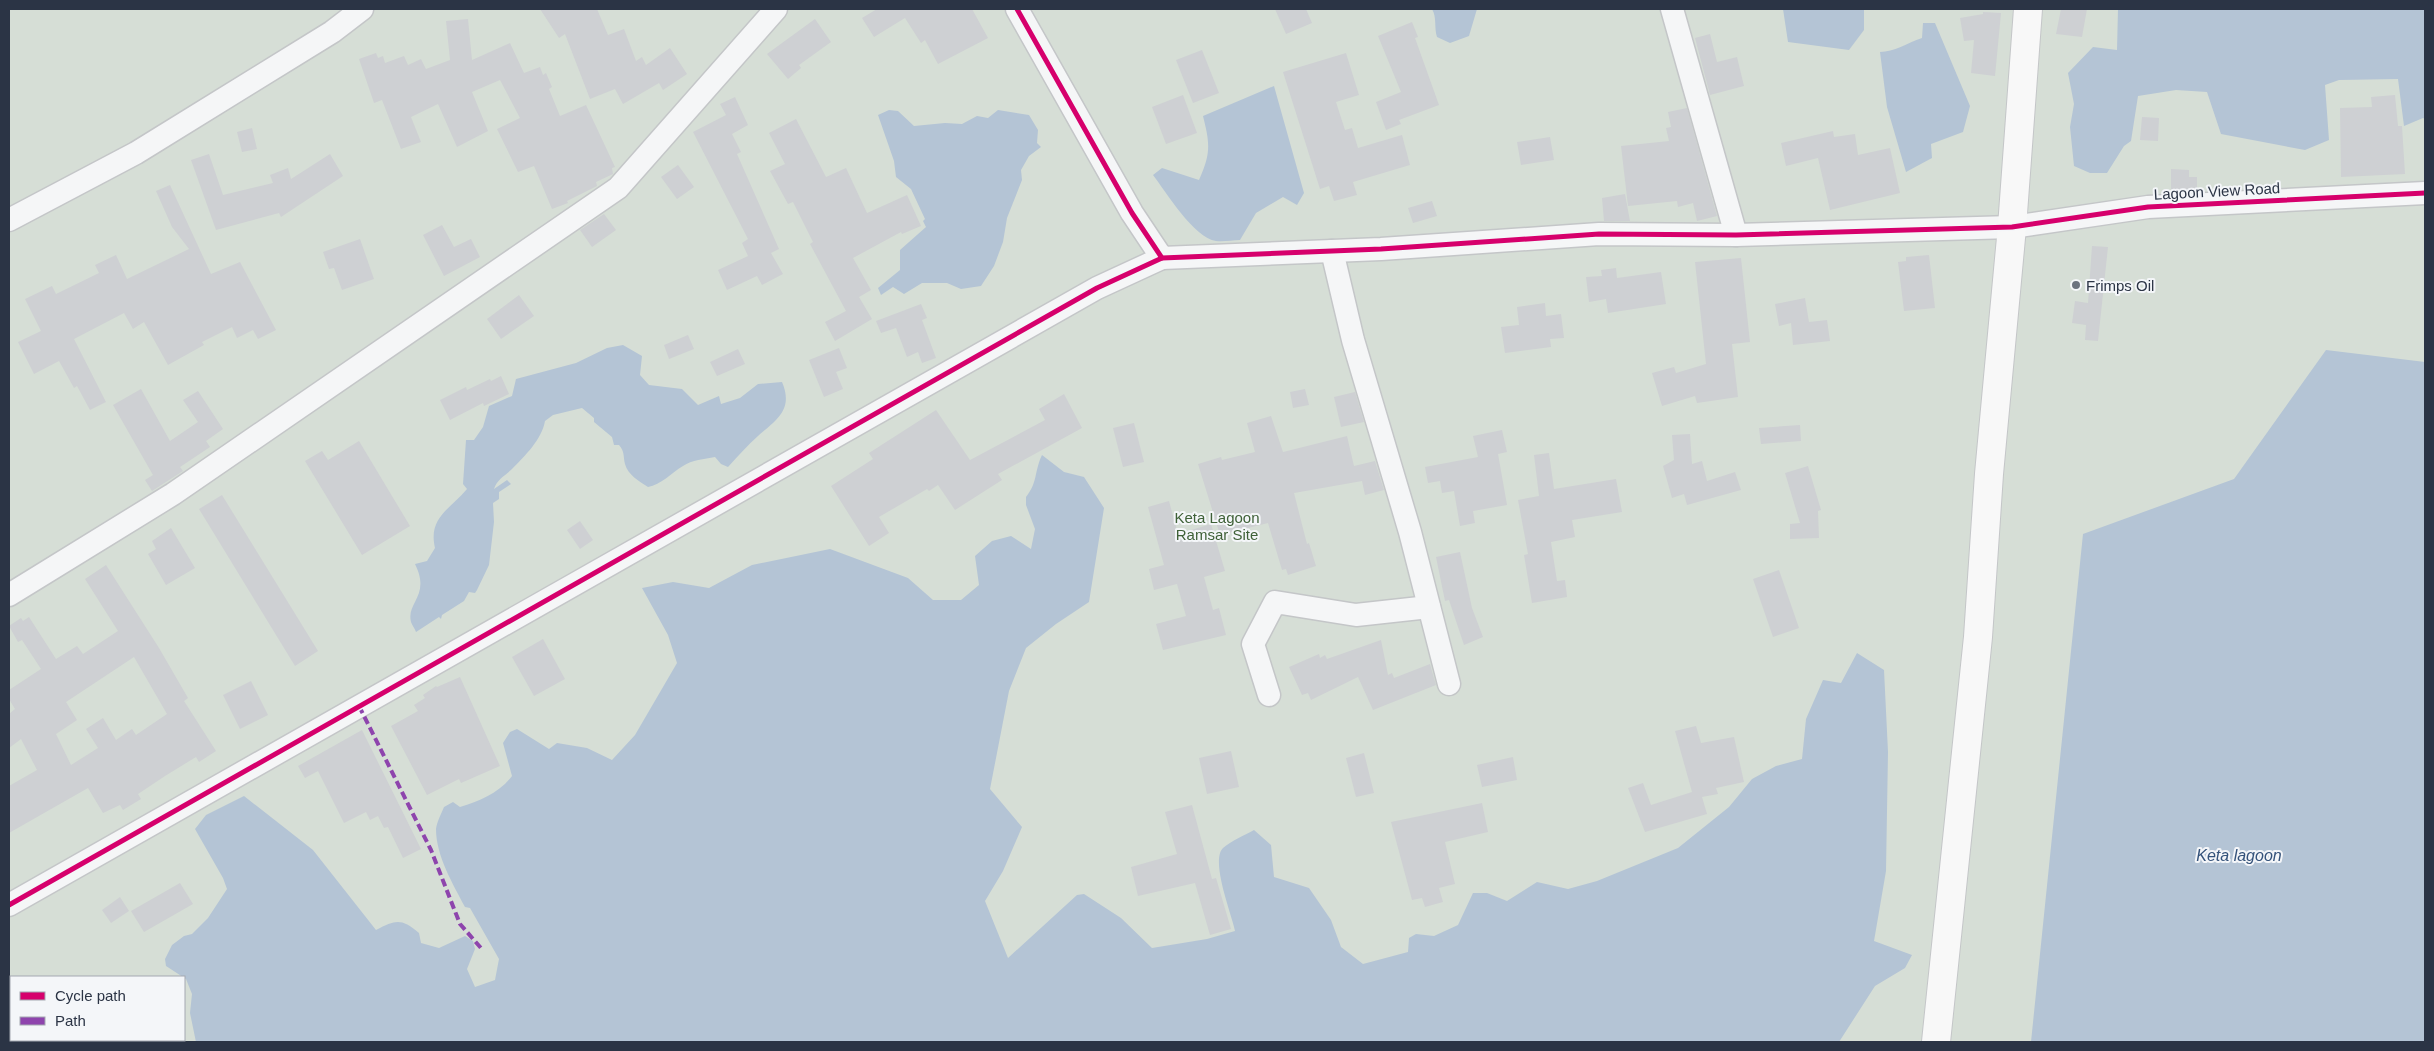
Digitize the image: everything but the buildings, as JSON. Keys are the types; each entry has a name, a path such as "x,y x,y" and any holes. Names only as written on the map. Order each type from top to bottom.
{"main road":[{"path":"1936,1042 1978,637 1989,474 2012,227 2028,9"}],"street":[{"path":"9,220 136,153 332,32 362,9"},
{"path":"9,595 173,494 618,188 776,9"},
{"path":"9,905 1088,293 1162,258 1132,214 1017,9"},
{"path":"1672,9 1736,235"},
{"name":"Lagoon View Road","path":"1162,258 1332,251 1599,234 1736,235 2012,227 2148,207 2425,193"},
{"path":"1332,251 1353,340 1410,532 1449,684"},
{"path":"1269,696 1253,644 1275,602 1356,615 1429,607"}],"green space":[{"name":"Keta Lagoon Ramsar Site","path":"9,9 2425,9 2425,1042 9,1042"}],"water":[{"path":"1432,9 1477,9 1469,36 1450,43 1437,37"},
{"path":"1783,9 1864,9 1864,30 1849,50 1788,42"},
{"path":"2118,9 2425,9 2425,119 2423,118 2404,126 2398,79 2339,80 2325,85 2329,140 2305,150 2221,134 2207,92 2176,90 2138,96 2131,141 2124,146 2107,173 2090,173 2074,166 2070,127 2074,104 2068,73 2093,47 2117,50"},
{"path":"1923,23 1935,23 1970,106 1963,132 1931,144 1932,158 1906,172 1887,107 1880,52 1895,49 1922,38"},
{"path":"1274,86 1304,193 1297,205 1283,197 1256,213 1240,240 1216,241 1208,238 1199,232 1181,213 1153,175 1162,168 1199,180 1206,163 1208,148 1203,116"},
{"path":"889,110 898,111 914,126 945,123 962,124 977,116 988,118 998,110 1029,115 1038,130 1037,143 1041,147 1029,156 1021,170 1022,180 1007,218 1003,242 994,266 981,286 961,289 947,283 922,283 904,294 893,287 881,295 878,288 900,270 900,250 926,227 923,221 925,219 911,189 896,177 894,161 878,115"},
{"path":"623,345 642,356 640,375 649,385 682,389 698,405 719,396 721,404 740,398 758,384 782,382 786,400 784,407 777,419 750,443 728,467 721,464 715,457 698,460 687,464 662,481 648,487 629,471 625,464 621,447 614,445 612,437 594,422 594,418 582,408 553,415 545,421 532,447 495,486 494,489 507,480 511,484 499,492 499,499 493,503 494,522 489,565 477,590 475,593 469,592 464,601 442,615 441,619 439,617 416,632 410,615 420,584 415,564 427,561 435,548 434,538 437,522 467,489 463,484 466,440 474,440 483,427 489,406 512,396 516,379 576,363 607,348"},
{"name":"Keta lagoon","path":"2326,350 2425,362 2425,1042 2031,1042 2083,534 2234,479"},
{"path":"1042,455 1064,472 1084,477 1104,508 1089,602 1056,624 1026,648 1009,691 990,789 1022,827 1003,871 985,901 1008,958 1077,895 1084,894 1121,918 1152,948 1207,939 1235,931 1220,876 1220,855 1226,845 1254,830 1271,845 1274,877 1309,888 1331,920 1341,947 1363,964 1408,952 1409,938 1416,934 1434,936 1458,925 1473,893 1487,893 1507,901 1537,882 1568,889 1597,881 1678,848 1729,807 1752,779 1776,766 1802,759 1806,719 1823,680 1841,683 1857,653 1884,670 1888,752 1886,871 1874,941 1912,955 1905,968 1875,986 1839,1042 196,1042 190,1013 192,994 185,976 181,976 166,966 165,959 172,945 184,936 192,934 208,918 227,889 223,878 195,829 206,815 244,796 313,850 376,930 389,924 403,923 419,933 421,943 439,948 465,936 473,941 475,949 467,969 475,987 495,980 499,959 470,908 465,907 446,870 437,839 436,829 438,821 444,807 453,802 460,807 482,799 495,792 512,776 503,743 510,732 517,729 549,749 557,743 587,748 612,760 635,735 677,663 668,635 642,588 673,582 709,588 752,565 830,549 908,578 933,600 961,600 979,585 975,556 992,541 1011,536 1031,549 1035,529 1026,505 1026,497 1034,482"}],"marked path":[{"path":"359,706 431,850 460,924 481,948"}],"cycle path":[{"path":"1017,9 1132,213 1162,258 1381,249 1599,234 1736,235 2012,227 2148,207 2425,193"},
{"path":"9,905 1097,288 1162,258"}],"place":[{"name":"Frimps Oil","path":"2076,285"}]}
